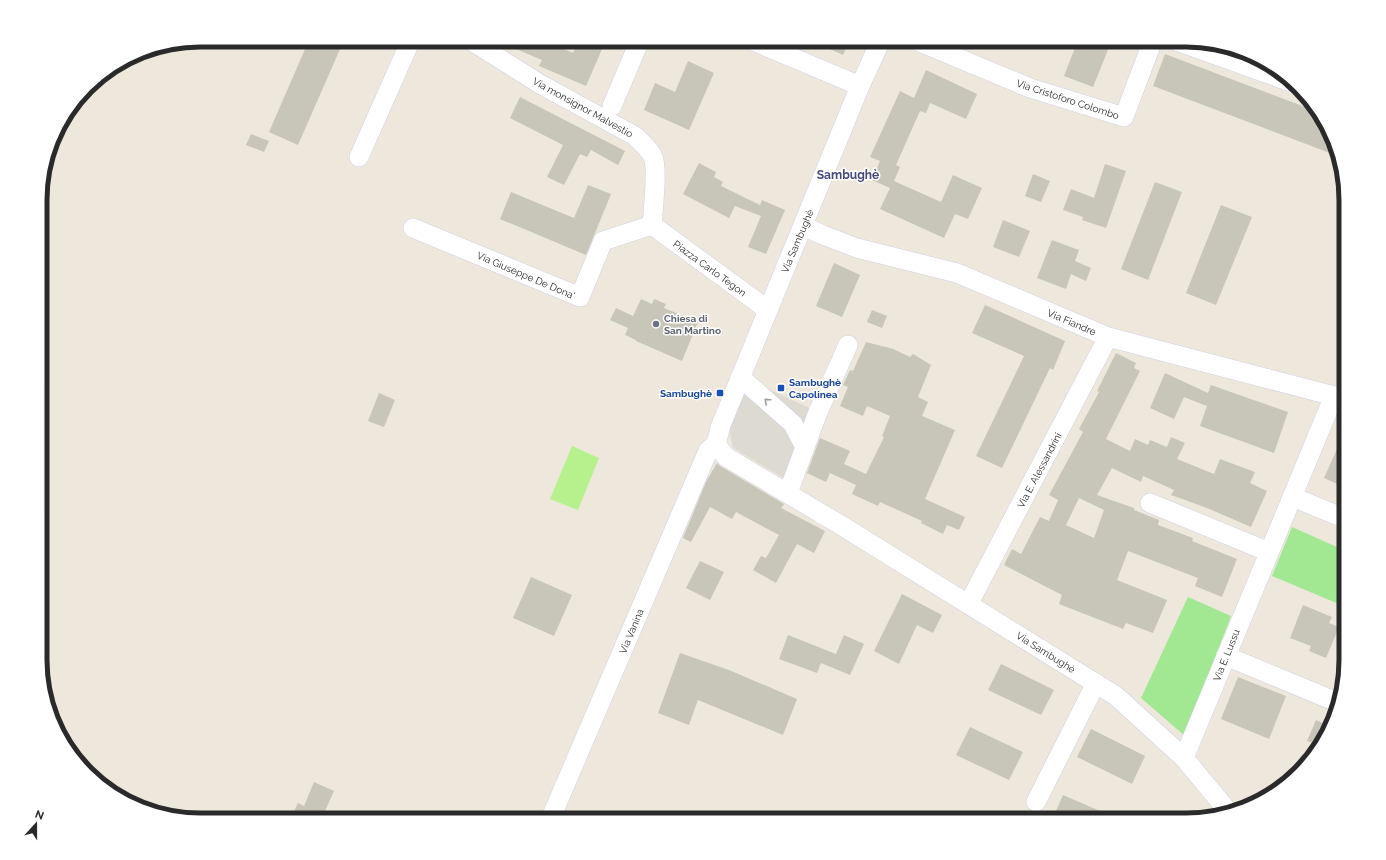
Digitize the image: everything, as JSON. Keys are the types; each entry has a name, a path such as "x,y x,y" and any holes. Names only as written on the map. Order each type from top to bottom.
{"street":[{"path":"359,157 408,47"},
{"name":"Via monsignor Malvestio","path":"481,47 540,84 635,136 646,147 653,158 654,173 652,225"},
{"path":"612,106 637,47"},
{"path":"768,47 860,86"},
{"name":"Via Sambughè","path":"716,444 721,425 740,377 860,86 878,47"},
{"name":"Via Cristoforo Colombo","path":"932,47 1030,88 1124,117 1150,47"},
{"path":"1193,47 1276,77"},
{"name":"Via Giuseppe De Dona'","path":"413,228 580,297 603,241 652,225"},
{"name":"Piazza Carlo Tegon","path":"652,225 768,310"},
{"name":"Via Fiandre","path":"803,226 857,248 957,273 1108,337 1339,398"},
{"name":"Via E. Alessandrini","path":"969,604 1108,337"},
{"path":"716,444 726,457 788,493 818,412 848,345"},
{"path":"740,377 793,424 805,447"},
{"name":"Via E. Lussu","path":"1184,758 1269,552 1293,497 1339,400"},
{"name":"Via Vanina","path":"553,813 708,451 716,444"},
{"name":"Via Sambughè","path":"788,493 1116,696 1184,758 1225,808"},
{"path":"1293,497 1339,516"},
{"path":"1150,503 1269,552"},
{"path":"1226,656 1333,701"},
{"path":"1036,802 1096,683"}],"green space":[{"path":"572,446 599,458 578,510 550,499"},
{"path":"1292,527 1339,548 1339,604 1272,576"},
{"path":"1188,597 1231,616 1185,736 1141,698"}],"shaded area":[{"path":"747,379 818,412 792,483 733,448 728,424"}],"building":[{"path":"306,47 341,47 298,145 269,132"},
{"path":"511,47 559,47 573,53 576,47 603,47 586,86 539,66 542,60"},
{"path":"825,47 847,47 843,55"},
{"path":"1075,47 1109,47 1093,87 1064,76"},
{"path":"1165,54 1308,108 1323,132 1332,154 1153,86"},
{"path":"688,61 714,73 689,130 644,110 655,83 675,92"},
{"path":"926,70 977,94 966,119 930,103 926,113 920,111 896,165 900,167 894,181 941,202 953,175 982,188 968,219 955,214 944,238 880,209 890,188 872,180 880,161 870,157 900,91 914,98"},
{"path":"520,97 625,151 618,165 591,150 587,157 580,154 564,185 547,177 563,145 510,118"},
{"path":"251,134 269,141 264,152 246,145"},
{"path":"699,163 716,172 714,177 723,182 721,186 760,205 762,200 785,210 766,254 748,247 761,216 735,206 729,218 683,194"},
{"path":"1105,164 1126,171 1106,228 1082,220 1083,217 1063,210 1071,189 1094,198"},
{"path":"1033,174 1050,181 1041,202 1025,196"},
{"path":"1155,182 1182,192 1148,280 1121,269"},
{"path":"588,185 611,194 586,255 500,219 511,192 574,218"},
{"path":"1221,205 1252,217 1216,305 1186,293"},
{"path":"1003,220 1030,231 1019,257 993,247"},
{"path":"1052,240 1079,250 1075,261 1091,268 1086,281 1071,274 1066,289 1037,278"},
{"path":"834,263 860,275 842,317 816,306"},
{"path":"641,299 652,304 654,299 666,304 664,308 698,322 682,361 625,335 628,328 610,320 616,308 633,316"},
{"path":"985,305 1065,341 1053,370 1050,368 1002,468 976,456 1024,356 972,333"},
{"path":"872,310 887,316 882,328 867,322"},
{"path":"866,342 893,349 910,357 913,354 931,365 918,397 928,402 922,416 955,430 925,499 965,517 959,530 947,525 943,534 921,523 922,521 880,502 878,506 852,494 856,485 830,473 826,482 807,473 820,438 850,451 844,464 866,474 884,437 882,436 890,416 867,406 863,416 840,406 848,387 843,385 850,370 853,371"},
{"path":"1116,353 1136,363 1134,368 1140,371 1106,439 1130,451 1135,439 1148,445 1150,440 1167,447 1171,437 1185,443 1177,459 1214,474 1220,459 1255,472 1250,483 1267,491 1251,527 1207,508 1171,495 1174,490 1143,476 1141,482 1112,468 1097,495 1134,508 1134,510 1159,520 1158,525 1193,538 1192,541 1237,559 1222,597 1195,586 1198,578 1128,551 1117,580 1167,600 1153,633 1126,623 1123,629 1059,604 1062,595 1004,565 1012,549 1021,554 1040,517 1049,521 1058,500 1049,495 1083,432 1079,429 1099,392 1097,391","holes":["1079,498 1104,510 1094,538 1066,525"]},
{"path":"1165,373 1208,393 1211,385 1288,412 1274,453 1200,426 1207,406 1184,397 1174,419 1150,408"},
{"path":"379,393 395,400 384,427 368,421"},
{"path":"1339,445 1339,485 1324,478"},
{"path":"717,463 784,504 781,508 825,531 814,553 797,544 776,583 753,570 761,556 766,558 779,535 736,512 732,519 710,507 691,542 683,538 706,482"},
{"path":"700,561 724,572 710,600 686,588"},
{"path":"531,577 572,595 554,636 513,618"},
{"path":"902,594 942,615 933,633 917,625 899,664 874,651"},
{"path":"1303,605 1332,617 1329,623 1339,627 1326,658 1309,651 1311,646 1290,638"},
{"path":"788,635 836,654 844,635 864,644 850,675 821,663 817,673 779,659"},
{"path":"680,653 729,670 797,699 783,735 698,700 689,725 658,713"},
{"path":"1001,664 1054,690 1041,715 988,690"},
{"path":"1238,677 1286,696 1269,739 1221,719"},
{"path":"1316,720 1325,724 1314,744 1307,741"},
{"path":"970,727 1023,752 1009,780 956,755"},
{"path":"1091,729 1145,756 1132,784 1077,757"},
{"path":"314,782 334,791 324,813 293,813 298,803 304,806"},
{"path":"1063,795 1105,813 1055,813"}],"place":[{"name":"Chiesa di San Martino","path":"656,324"},
{"name":"Sambughè Capolinea","path":"781,388"},
{"name":"Sambughè","path":"720,393"}],"district":[{"name":"Sambughè","path":"848,175"}]}
